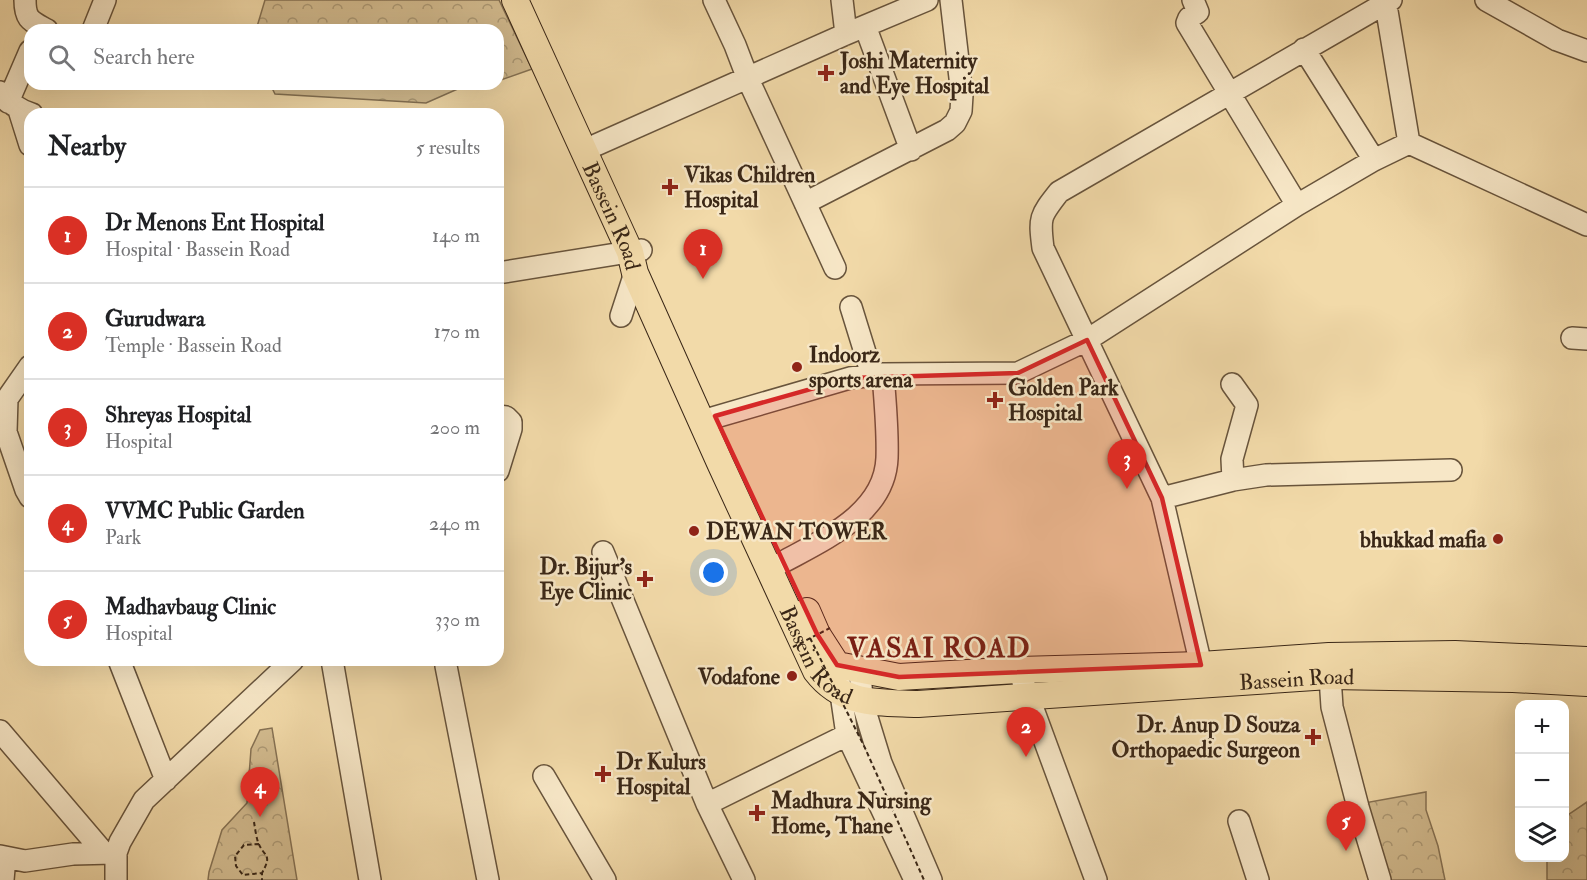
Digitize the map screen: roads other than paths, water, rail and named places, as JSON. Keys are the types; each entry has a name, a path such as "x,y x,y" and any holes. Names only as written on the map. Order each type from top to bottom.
{"main road":[{"name":"Bassein Road","path":"515,0 636,258 685,340 708,419 816,671 822,678 851,697 918,704 1030,697 1203,676 1455,654 1587,660"},
{"name":"Bassein Road","path":"534,0 596,145 636,258"},
{"name":"Bassein Road","path":"708,419 818,634 849,667 899,677 1019,670 1203,676"},
{"name":"Bassein Road","path":"1329,666 1587,683"}],"street":[{"path":"25,0 28,19 35,24"},
{"path":"95,24 105,0"},
{"path":"714,0 835,268"},
{"path":"842,0 911,150"},
{"path":"596,145 927,0"},
{"path":"805,203 911,150 955,123 961,111 962,95 951,0"},
{"path":"1193,0 1198,12 1189,18 1187,23 1297,205"},
{"path":"1486,0 1557,40 1587,51"},
{"path":"1203,676 1162,498 1043,249 1040,228 1043,213 1059,192 1388,2 1409,142"},
{"path":"1304,50 1374,160"},
{"path":"24,71 14,104 24,130"},
{"path":"708,419 850,378 878,374 1018,373 1087,340 1297,205 1409,142"},
{"path":"1409,142 1587,225"},
{"path":"504,272 636,258 621,316"},
{"path":"783,562 837,532 874,497 887,460 878,374 851,307"},
{"path":"24,375 7,399 3,417 24,484"},
{"path":"1233,384 1247,405 1232,459 1233,480"},
{"path":"504,417 511,422 504,452"},
{"path":"1162,498 1233,480 1266,475 1451,470"},
{"path":"603,552 707,804 744,880"},
{"path":"121,666 166,780"},
{"path":"3,880 2,857 25,861 73,854 110,853 120,843 144,800 287,666"},
{"path":"333,666 370,880"},
{"path":"446,666 488,880"},
{"path":"1329,666 1332,707 1380,880"},
{"path":"849,667 851,697 847,735 915,880"},
{"path":"1019,670 1096,880"},
{"path":"851,697 931,880"},
{"path":"0,731 110,853 116,880"},
{"path":"707,804 847,735"},
{"path":"544,776 605,880"},
{"path":"1239,820 1258,880"}],"place":[{"name":"Joshi Maternity and Eye Hospital","path":"826,73"},
{"name":"Vikas Children Hospital","path":"670,187"},
{"name":"Dr Menons Ent Hospital","path":"703,279"},
{"name":"Indoorz sports arena","path":"797,367"},
{"name":"Golden Park Hospital","path":"995,400"},
{"name":"Shreyas Hospital","path":"1127,489"},
{"name":"DEWAN TOWER","path":"694,531"},
{"name":"bhukkad mafia","path":"1498,539"},
{"name":"Dr. Bijur's Eye Clinic","path":"645,579"},
{"name":"Vodafone","path":"792,676"},
{"name":"Dr. Anup D Souza Orthopaedic Surgeon","path":"1313,737"},
{"name":"Gurudwara","path":"1026,757"},
{"name":"Dr Kulurs Hospital","path":"603,774"},
{"name":"Madhura Nursing Home, Thane","path":"757,813"},
{"name":"VVMC Public Garden","path":"260,817"},
{"name":"Madhavbaug Clinic","path":"1346,851"}],"district":[{"name":"VASAI ROAD","path":"939,647"}]}
